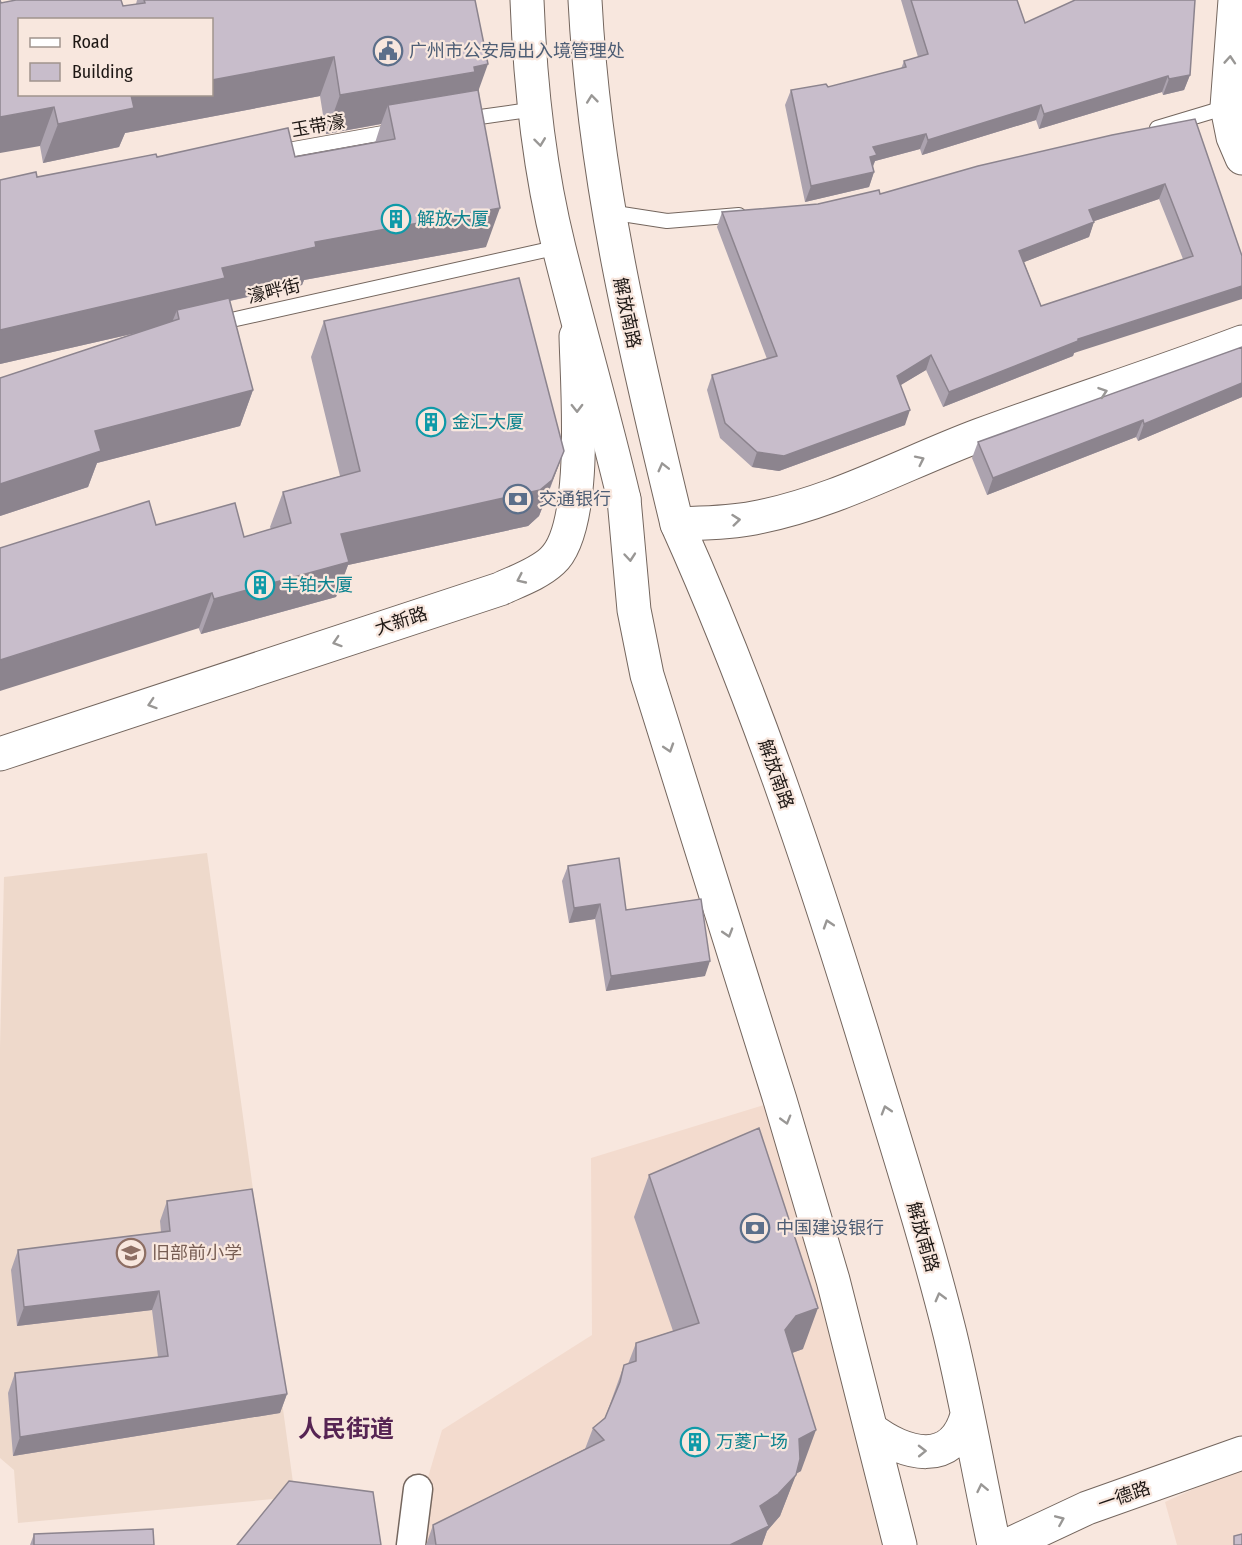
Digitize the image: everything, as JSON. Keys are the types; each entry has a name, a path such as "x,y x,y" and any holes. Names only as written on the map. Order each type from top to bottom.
{"main road":[{"path":"527,0 536,108 548,197 624,499 634,610 647,675 787,1121 833,1280 900,1545"},
{"name":"解放南路","path":"585,0 590,84 607,211 630,327 677,524 724,630 832,935 927,1246 967,1415 994,1545"},
{"path":"1235,0 1233,137 1242,158"},
{"name":"大新路","path":"0,754 500,589 535,573 553,560 564,544 574,503 578,420 575,307"},
{"path":"677,524 754,518 795,508 891,474 974,438 1242,342"},
{"path":"870,1429 898,1447 915,1452 932,1451 952,1443 963,1432 967,1415"},
{"name":"一德路","path":"1008,1545 1087,1508 1242,1453"}],"street":[{"path":"411,1545 418,1489"}],"lane":[{"path":"1148,131 1234,103"},
{"path":"448,122 536,108"},
{"name":"玉带濠","path":"261,155 414,128"},
{"path":"607,211 667,221 756,214"},
{"name":"濠畔街","path":"198,328 559,247"}],"shaded area":[{"name":"旧部前小学","path":"207,853 295,1497 18,1523 14,1470 0,1458 0,1048 4,877"},
{"name":"万菱广场","path":"780,1100 899,1545 413,1545 413,1528 442,1430 592,1335 591,1158"},
{"path":"1242,1467 1242,1545 1177,1545 1165,1502"}],"building":[{"path":"0,0 1,3 16,0 121,0 123,6 145,3 144,0 475,0 488,64 474,67 475,72 340,95 334,57 213,80 213,18 18,18 18,96 131,96 134,108 58,124 54,107 0,117"},
{"path":"911,0 1017,0 1025,23 1075,0 1195,0 1190,75 1169,79 1168,76 1044,114 1041,105 928,140 926,134 873,147 877,155 870,157 874,172 811,186 791,90 826,84 828,87 906,67 904,61 928,54"},
{"path":"478,90 500,208 315,242 316,247 222,268 225,278 0,330 0,180 36,172 37,177 156,154 157,157 288,128 295,157 395,139 388,105"},
{"path":"1195,119 1242,256 1242,286 1078,339 1078,341 949,392 931,355 897,376 910,410 784,456 757,452 725,423 712,375 777,356 722,212 818,204 879,190 880,194 978,166 1112,135","holes":["1165,184 1193,256 1041,306 1019,251 1094,222 1089,210"]},
{"path":"519,278 564,451 552,480 540,490 341,534 349,562 214,599 212,593 0,660 0,548 149,501 156,525 235,503 244,537 291,523 283,492 360,471 324,321"},
{"path":"229,298 253,390 95,431 101,451 0,484 0,378 179,319 177,310"},
{"path":"1242,347 1242,383 1144,424 1143,420 993,478 978,442"},
{"path":"619,858 626,910 701,899 710,961 611,976 600,904 574,908 568,866"},
{"path":"759,1128 818,1308 796,1316 785,1330 816,1430 799,1439 800,1459 796,1475 778,1494 760,1506 769,1526 730,1545 436,1545 433,1525 604,1440 593,1428 605,1418 620,1382 624,1365 636,1361 636,1343 699,1323 649,1175"},
{"path":"252,1189 287,1394 20,1437 15,1373 168,1356 159,1291 24,1307 18,1250 170,1231 167,1201"},
{"path":"289,1481 373,1492 381,1545 237,1545"},
{"path":"153,1529 154,1545 34,1545 34,1534"},
{"path":"1242,1534 1242,1545 1234,1545 1234,1536"}],"place":[{"name":"广州市公安局出入境管理处","path":"388,51"},
{"name":"解放大厦","path":"396,219"},
{"name":"金汇大厦","path":"431,422"},
{"name":"交通银行","path":"518,499"},
{"name":"丰铂大厦","path":"260,585"},
{"name":"中国建设银行","path":"755,1228"},
{"name":"旧部前小学","path":"131,1253"},
{"name":"万菱广场","path":"695,1442"}],"district":[{"name":"人民街道","path":"346,1429"}]}
